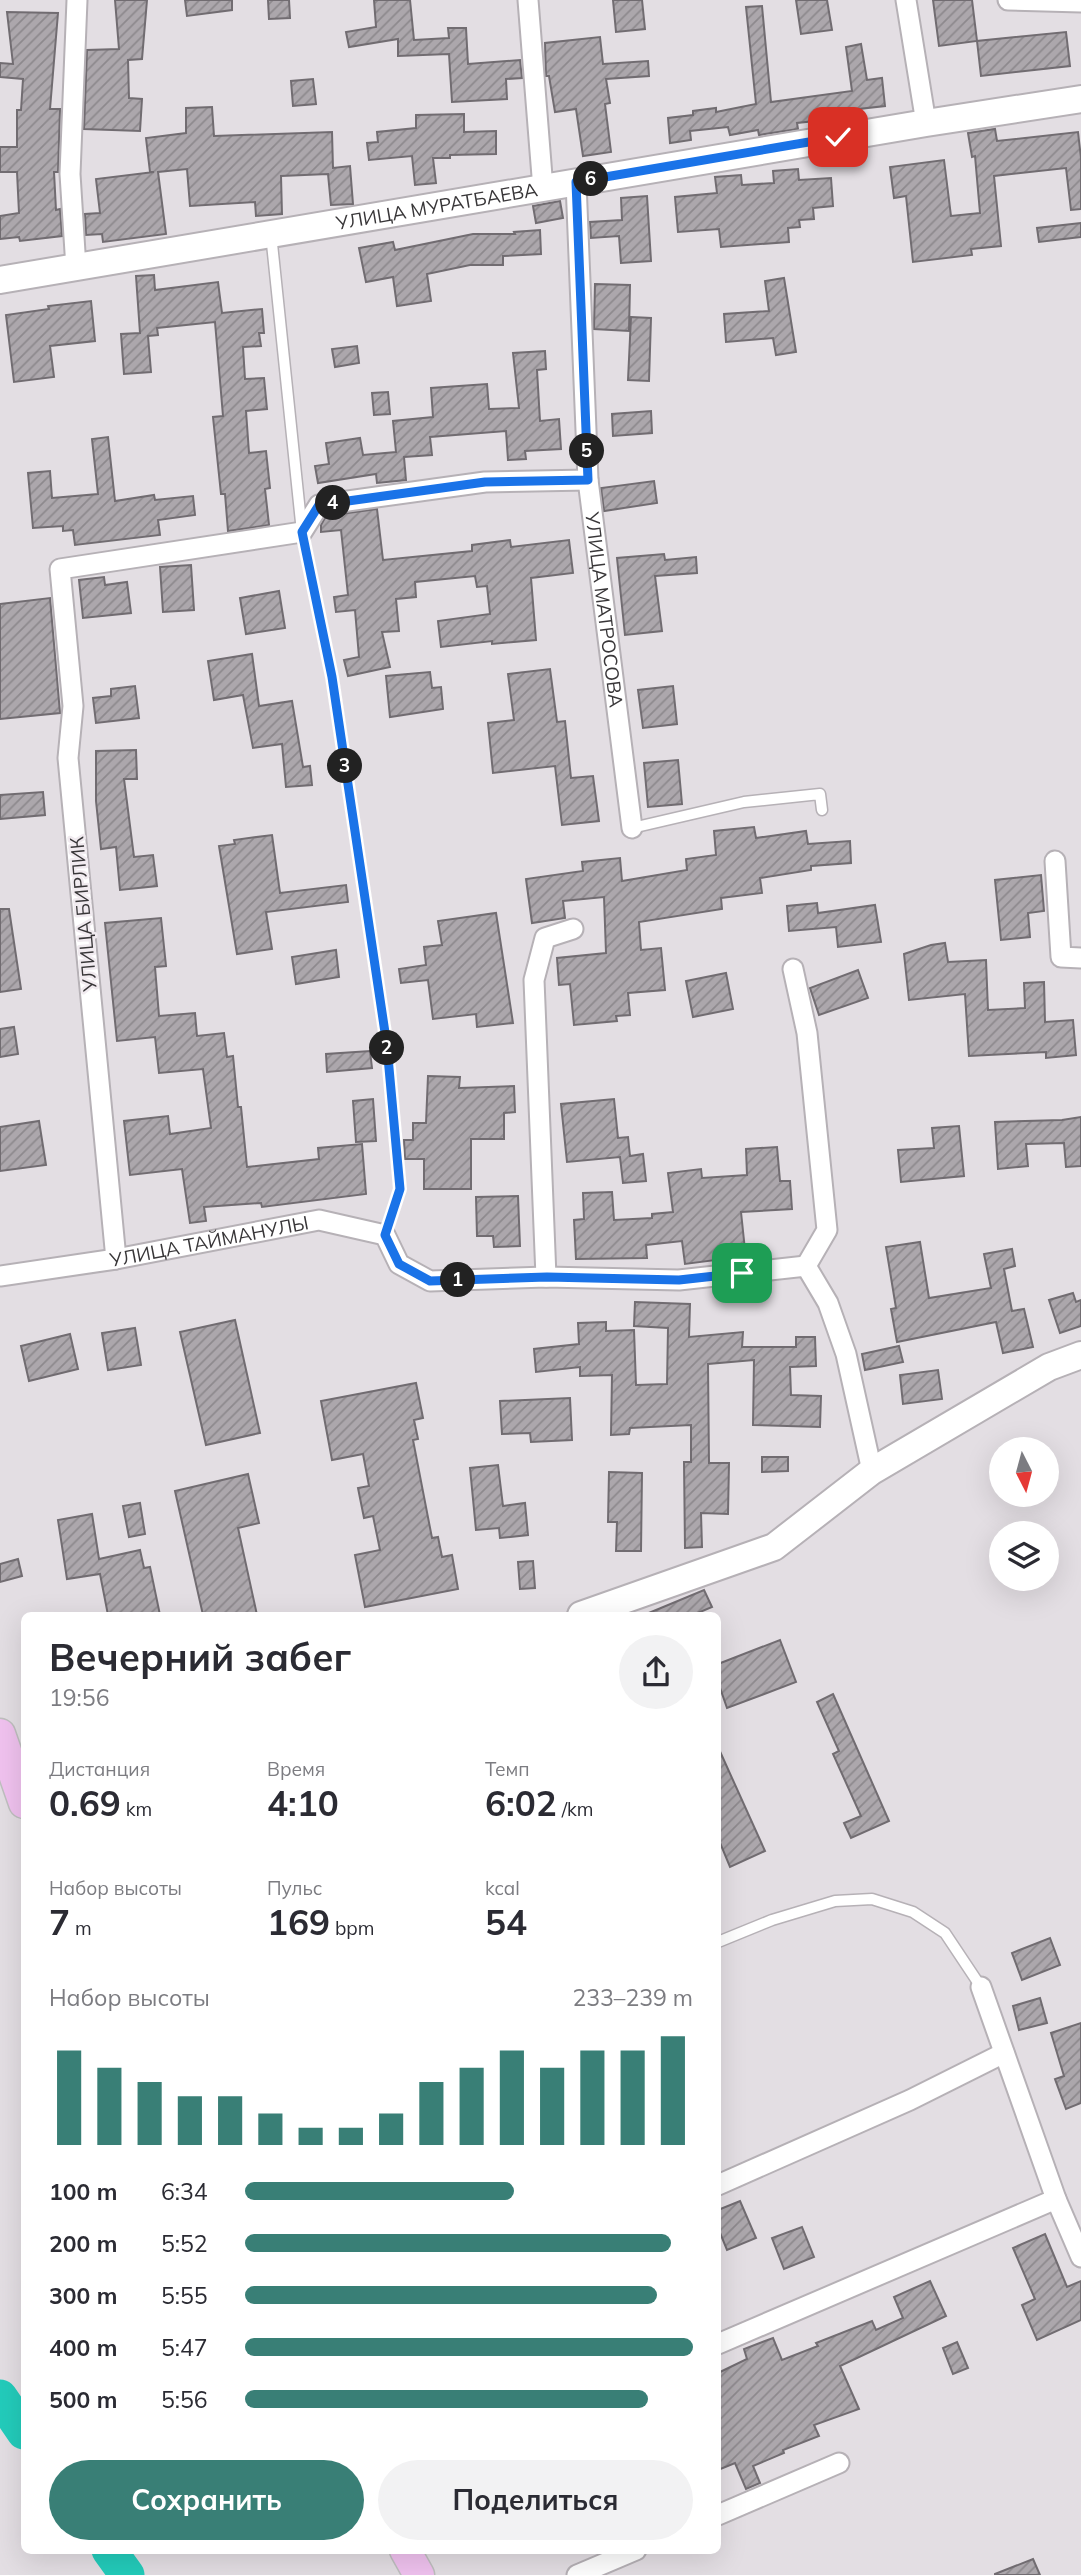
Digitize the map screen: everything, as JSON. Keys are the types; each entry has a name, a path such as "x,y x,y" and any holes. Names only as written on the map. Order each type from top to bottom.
{"main road":[{"path":"0,1734 21,1790"},
{"path":"407,2554 419,2575"}],"street":[{"path":"76,268 70,174 77,0"},
{"path":"528,0 543,189"},
{"path":"906,0 926,122"},
{"path":"1008,0 1081,2"},
{"name":"УЛИЦА МУРАТБАЕВА","path":"0,280 926,122 1081,99"},
{"name":"УЛИЦА МАТРОСОВА","path":"576,182 588,480 632,828"},
{"path":"302,532 319,505 485,482 588,480"},
{"name":"УЛИЦА БИРЛИК","path":"116,1259 68,758 73,706 60,569 302,532"},
{"path":"1055,861 1061,957 1081,958"},
{"path":"547,1277 534,980 545,938 573,929"},
{"path":"793,969 807,1033 827,1230 806,1266"},
{"name":"УЛИЦА ТАЙМАНУЛЫ","path":"0,1276 116,1259 319,1220 385,1235"},
{"path":"385,1235 399,1264 430,1281 547,1277 679,1280 806,1266"},
{"path":"806,1266 828,1303 846,1354 872,1471"},
{"path":"590,1612 774,1548 872,1471 1049,1367 1081,1355"},
{"path":"981,1987 1056,2199 1081,2258"},
{"path":"721,2184 910,2100 1004,2053"},
{"path":"721,2343 1056,2199"},
{"path":"721,2514 839,2463"},
{"path":"577,2575 627,2554"}],"lane":[{"path":"271,234 302,532 332,677 387,1046 400,1189 385,1235"},
{"path":"632,828 744,802 820,794 822,810"},
{"path":"721,1941 772,1920 835,1901 872,1899 913,1912 945,1933 981,1987"}],"building":[{"path":"115,0 147,0 142,59 128,60 129,98 142,99 140,131 84,129 87,50 119,49"},
{"path":"185,0 232,0 232,10 187,16"},
{"path":"268,0 289,0 290,18 269,19"},
{"path":"374,0 410,0 414,40 449,38 448,28 466,28 468,64 520,60 522,78 506,79 507,99 452,102 449,54 398,56 398,39 349,47 346,32 376,27"},
{"path":"613,0 642,0 645,29 616,32"},
{"path":"796,0 827,0 832,30 801,34"},
{"path":"933,0 972,0 977,41 939,46"},
{"path":"762,6 771,102 852,91 846,47 861,44 867,80 882,78 885,106 841,111 842,118 797,123 798,129 759,135 758,130 730,135 728,127 690,131 691,140 670,143 668,118 693,115 693,111 716,108 716,112 756,104 746,7"},
{"path":"7,12 58,13 50,109 60,109 58,172 54,172 56,210 60,209 62,236 20,241 19,237 0,239 0,216 19,213 17,172 0,172 0,147 17,147 17,110 21,110 23,79 0,77 0,63 13,64"},
{"path":"1066,32 1070,66 981,76 977,41"},
{"path":"600,37 603,64 648,61 649,76 606,79 610,103 605,104 611,152 583,156 576,109 555,112 549,76 546,76 545,43"},
{"path":"313,79 316,104 293,106 291,81"},
{"path":"212,107 214,136 332,132 333,168 350,166 353,204 331,205 328,174 281,176 282,214 256,216 255,202 190,206 187,169 158,172 166,234 103,242 102,234 86,235 85,214 100,213 96,179 154,172 150,172 146,138 186,133 186,108"},
{"path":"464,114 464,132 496,131 496,154 433,158 436,183 415,185 412,156 369,160 367,143 378,142 377,132 416,128 416,115"},
{"path":"995,129 997,141 1078,132 1081,209 1071,210 1066,168 994,176 1001,246 971,249 972,255 913,262 906,196 894,198 890,167 944,160 951,216 980,213 975,156 972,157 968,133"},
{"path":"798,169 799,180 831,178 833,206 813,208 814,219 799,220 800,227 788,228 789,242 721,247 719,229 678,232 675,197 717,193 715,177 741,175 742,185 774,183 773,171"},
{"path":"647,196 651,261 621,263 619,236 591,238 590,222 622,220 621,198"},
{"path":"560,201 563,218 536,223 533,206"},
{"path":"1081,223 1081,237 1039,242 1037,228"},
{"path":"540,230 541,254 503,256 503,265 470,265 427,274 431,301 397,306 393,277 366,282 359,248 393,242 395,250 473,234 515,234 514,232"},
{"path":"154,275 155,290 218,282 222,313 262,309 264,333 259,333 261,346 243,347 245,379 264,378 267,409 246,411 249,453 266,451 270,488 265,489 269,525 228,531 225,494 221,494 213,417 223,416 215,322 157,328 158,335 148,336 151,372 124,374 121,334 140,333 136,276"},
{"path":"784,278 796,352 776,355 773,338 726,342 724,314 769,311 765,281"},
{"path":"595,284 630,285 629,331 594,329"},
{"path":"91,301 95,341 50,346 54,377 14,382 6,315"},
{"path":"631,317 651,318 649,381 628,380"},
{"path":"357,346 359,363 335,367 332,349"},
{"path":"545,351 546,369 537,370 540,421 559,419 561,449 525,451 526,459 508,460 506,431 430,437 432,455 404,457 406,480 377,483 376,474 318,483 315,466 329,464 326,443 360,438 363,455 396,452 393,421 433,417 431,388 487,384 489,409 519,408 513,353"},
{"path":"388,392 390,414 374,415 372,393"},
{"path":"651,411 652,433 613,436 612,414"},
{"path":"108,437 115,501 154,495 155,500 193,496 195,515 158,520 160,535 75,545 73,530 63,531 63,526 33,528 28,473 50,471 52,498 98,494 92,439"},
{"path":"654,481 657,503 604,511 601,488"},
{"path":"377,509 383,560 472,551 472,545 510,540 511,547 569,540 573,573 531,578 536,640 492,644 492,641 441,647 438,621 490,614 487,586 477,587 475,576 415,582 416,597 396,599 399,631 382,632 390,667 348,676 344,660 359,657 355,610 336,612 334,597 348,595 341,530 321,532 321,525 326,516"},
{"path":"664,554 665,560 696,557 697,573 655,576 662,631 625,635 617,558"},
{"path":"191,565 194,610 163,612 160,567"},
{"path":"104,577 105,585 127,582 131,613 83,618 79,580"},
{"path":"279,591 285,628 246,634 240,598"},
{"path":"50,598 60,713 0,719 0,604"},
{"path":"252,654 259,706 292,701 303,767 310,766 312,785 286,787 282,744 253,748 243,695 214,700 208,661"},
{"path":"550,669 557,722 565,721 571,778 593,776 599,821 562,825 555,766 493,773 488,723 514,720 508,674"},
{"path":"430,672 432,688 441,687 443,709 390,717 386,676"},
{"path":"135,686 139,718 96,723 93,698 111,696 111,689"},
{"path":"673,686 677,724 643,728 638,690"},
{"path":"136,750 137,779 124,779 134,857 153,855 157,886 120,890 116,847 101,849 96,801 96,751"},
{"path":"678,760 682,804 648,807 644,763"},
{"path":"43,792 45,815 0,819 0,795"},
{"path":"754,827 756,838 806,831 808,844 850,841 851,863 811,866 811,870 760,878 762,893 721,898 722,909 639,922 641,950 661,948 665,990 628,993 630,1015 616,1016 617,1021 574,1025 570,984 559,985 557,958 606,953 604,897 563,901 565,918 532,923 526,879 583,871 582,862 620,858 622,881 687,870 686,859 716,855 714,831"},
{"path":"272,835 280,893 346,885 348,902 266,912 272,949 237,954 219,846 235,844 234,840"},
{"path":"1041,875 1044,911 1028,913 1030,937 1001,940 995,880"},
{"path":"817,903 818,913 875,905 881,942 838,947 836,927 789,931 787,906"},
{"path":"0,909 9,909 21,989 0,992"},
{"path":"496,913 513,1023 477,1027 476,1014 433,1019 428,980 401,983 399,969 426,965 424,947 442,945 438,921"},
{"path":"161,918 166,966 155,967 159,1016 195,1013 197,1036 224,1033 227,1057 233,1056 247,1167 319,1159 318,1148 362,1144 366,1194 262,1207 261,1203 204,1207 206,1221 190,1223 182,1169 130,1175 124,1121 168,1116 170,1134 211,1128 203,1069 159,1073 155,1037 117,1041 105,923"},
{"path":"945,943 948,962 986,960 988,1010 1025,1008 1024,983 1044,982 1045,1022 1073,1020 1076,1055 1046,1058 1046,1052 969,1056 965,994 909,1000 904,954"},
{"path":"336,950 339,977 296,984 292,957"},
{"path":"858,970 868,998 819,1015 810,988"},
{"path":"726,973 733,1009 693,1017 686,981"},
{"path":"14,1027 18,1054 0,1057 0,1029"},
{"path":"370,1051 372,1068 327,1072 326,1054"},
{"path":"428,1076 460,1077 459,1088 514,1086 515,1112 504,1113 504,1139 471,1139 471,1189 424,1189 424,1159 405,1159 404,1140 413,1140 413,1123 426,1123"},
{"path":"373,1099 376,1141 356,1142 353,1101"},
{"path":"614,1099 618,1138 628,1137 630,1156 643,1154 646,1181 623,1183 620,1157 567,1162 561,1104"},
{"path":"1081,1117 1081,1166 1066,1167 1064,1143 1026,1144 1028,1166 998,1169 995,1122"},
{"path":"39,1121 46,1165 0,1171 0,1127"},
{"path":"959,1126 964,1176 901,1182 898,1150 934,1148 932,1128"},
{"path":"777,1147 780,1181 790,1181 792,1209 741,1212 745,1250 715,1253 716,1260 685,1264 682,1241 646,1245 647,1258 576,1259 574,1220 584,1219 583,1193 612,1192 614,1220 652,1218 652,1214 673,1212 668,1173 701,1169 702,1178 747,1175 746,1149"},
{"path":"518,1196 520,1246 494,1247 493,1236 477,1236 476,1197"},
{"path":"920,1242 929,1298 991,1288 984,1254 1012,1249 1015,1266 1004,1269 1012,1311 1024,1309 1033,1347 1003,1353 996,1322 897,1342 891,1309 896,1308 886,1247"},
{"path":"1073,1293 1076,1302 1081,1300 1081,1326 1060,1333 1049,1300"},
{"path":"635,1302 690,1304 689,1337 743,1332 742,1347 796,1347 796,1337 815,1337 816,1366 790,1367 791,1395 821,1396 820,1427 753,1425 754,1360 708,1364 709,1463 729,1463 728,1514 701,1513 702,1547 685,1548 684,1462 691,1462 691,1425 630,1428 629,1434 611,1435 612,1375 580,1376 580,1367 536,1372 534,1349 579,1344 578,1323 606,1322 606,1331 634,1330 636,1385 667,1384 668,1328 634,1326"},
{"path":"235,1320 260,1433 206,1445 180,1332"},
{"path":"135,1328 141,1365 108,1370 102,1333"},
{"path":"70,1334 78,1369 29,1381 21,1346"},
{"path":"899,1346 903,1362 865,1370 862,1354"},
{"path":"938,1370 942,1399 903,1404 900,1375"},
{"path":"416,1383 423,1418 414,1420 418,1439 413,1440 432,1538 438,1537 442,1557 452,1555 458,1589 365,1607 355,1555 380,1550 373,1516 364,1518 358,1488 369,1486 363,1454 332,1460 321,1401"},
{"path":"570,1398 572,1440 531,1442 530,1433 502,1434 500,1401"},
{"path":"762,1457 788,1457 788,1471 762,1472"},
{"path":"498,1465 503,1506 525,1503 528,1535 500,1538 499,1528 476,1530 470,1468"},
{"path":"609,1472 642,1473 641,1551 616,1551 617,1522 608,1522"},
{"path":"248,1474 259,1523 238,1528 256,1612 202,1612 175,1491"},
{"path":"140,1503 145,1534 129,1537 123,1506"},
{"path":"92,1514 99,1559 140,1550 144,1568 150,1567 159,1612 107,1612 100,1574 67,1579 58,1520"},
{"path":"18,1559 22,1576 0,1582 0,1564"},
{"path":"533,1561 535,1588 520,1589 518,1562"},
{"path":"704,1590 712,1607 700,1612 651,1612"},
{"path":"780,1640 796,1682 727,1708 721,1691 721,1663"},
{"path":"833,1694 889,1821 851,1838 844,1823 861,1816 833,1754 839,1751 817,1702"},
{"path":"721,1754 765,1851 730,1867 721,1845"},
{"path":"1050,1938 1060,1965 1022,1980 1012,1953"},
{"path":"1040,1998 1047,2023 1019,2030 1013,2006"},
{"path":"1081,2023 1081,2103 1066,2109 1055,2079 1064,2076 1051,2033"},
{"path":"740,2201 756,2238 727,2250 721,2235 721,2209"},
{"path":"802,2227 814,2257 784,2269 772,2238"},
{"path":"1045,2234 1067,2287 1081,2281 1081,2320 1037,2340 1022,2305 1035,2299 1013,2248"},
{"path":"930,2281 946,2316 840,2366 859,2409 814,2425 819,2436 783,2450 784,2453 753,2466 760,2483 746,2489 735,2463 721,2469 721,2372 747,2359 744,2349 773,2338 782,2360 872,2321 876,2330 903,2318 894,2297"},
{"path":"957,2342 968,2368 953,2374 943,2348"},
{"path":"1033,2559 1040,2575 995,2575 995,2574"}],"waterway":[{"path":"0,2397 21,2428"},
{"path":"112,2554 127,2575"}],"route":[{"path":"742,1273 679,1280 547,1277 430,1281 399,1264 385,1235 400,1189 387,1046 332,677 302,532 319,505 485,482 588,480 576,182 838,137"}]}
